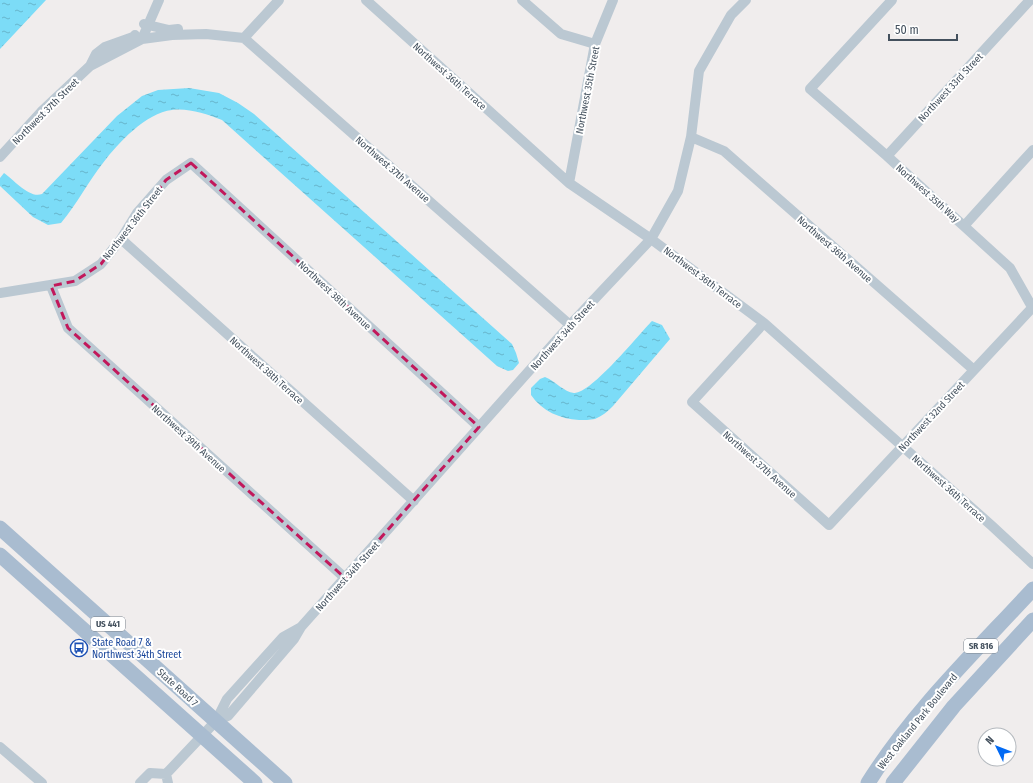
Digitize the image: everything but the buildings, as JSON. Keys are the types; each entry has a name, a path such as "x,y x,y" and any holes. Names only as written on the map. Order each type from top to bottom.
{"main road":[{"name":"State Road 7","path":"0,528 285,783"},
{"name":"State Road 7","path":"0,555 255,783"},
{"name":"West Oakland Park Boulevard","path":"868,783 889,753 930,702 1033,589"},
{"name":"West Oakland Park Boulevard","path":"893,783 954,706 1033,620"}],"street":[{"name":"Northwest 37th Street","path":"146,25 153,0"},
{"name":"Northwest 37th Street","path":"0,157 41,112 90,66 96,54 105,47 138,37 159,0"},
{"path":"138,37 206,34 244,38 279,0"},
{"name":"Northwest 36th Terrace","path":"366,0 569,183 651,239 764,323 1033,564"},
{"path":"522,0 561,34 595,44"},
{"name":"Northwest 35th Street","path":"569,183 595,44 613,0"},
{"name":"Northwest 34th Street","path":"140,783 150,773 167,779 216,721 226,699 283,637 301,628 479,427 651,239 678,192 691,137 699,71 731,15 746,0"},
{"name":"Northwest 35th Way","path":"892,0 810,89 887,156 1010,268 1033,307"},
{"name":"Northwest 33rd Street","path":"887,156 1030,0"},
{"path":"146,25 168,30 201,29 206,34"},
{"name":"Northwest 37th Avenue","path":"244,38 570,326"},
{"name":"Northwest 36th Avenue","path":"691,137 724,151 974,370"},
{"path":"964,226 1033,150"},
{"name":"Northwest 36th Street","path":"0,293 75,281 101,264 121,239 137,213 166,180 191,163"},
{"name":"Northwest 38th Avenue","path":"191,163 479,427"},
{"name":"Northwest 38th Terrace","path":"121,239 414,501"},
{"name":"Northwest 39th Avenue","path":"51,286 68,328 345,578"},
{"name":"Northwest 32nd Street","path":"829,525 1033,307"},
{"name":"Northwest 37th Avenue","path":"764,323 692,402 829,525"},
{"path":"0,747 42,783"}],"highlighted area":[{"path":"191,163 479,427 345,578 68,328 51,286 75,281 101,264 166,180"}],"water":[{"path":"0,0 46,0 0,49"},
{"path":"189,88 219,93 238,103 254,114 512,344 519,363 513,370 508,371 497,366 222,120 197,112 178,110 162,112 152,117 133,130 109,155 61,223 48,225 33,217 0,186 0,178 4,173 32,194 42,194 117,116 142,96 158,90"},
{"path":"652,321 662,325 670,339 613,406 600,417 595,419 579,420 558,416 540,406 531,395 531,388 540,379 545,377 570,392 574,393 582,391 603,374"}],"place":[{"name":"State Road 7 & Northwest 34th Street","path":"79,648"}]}
